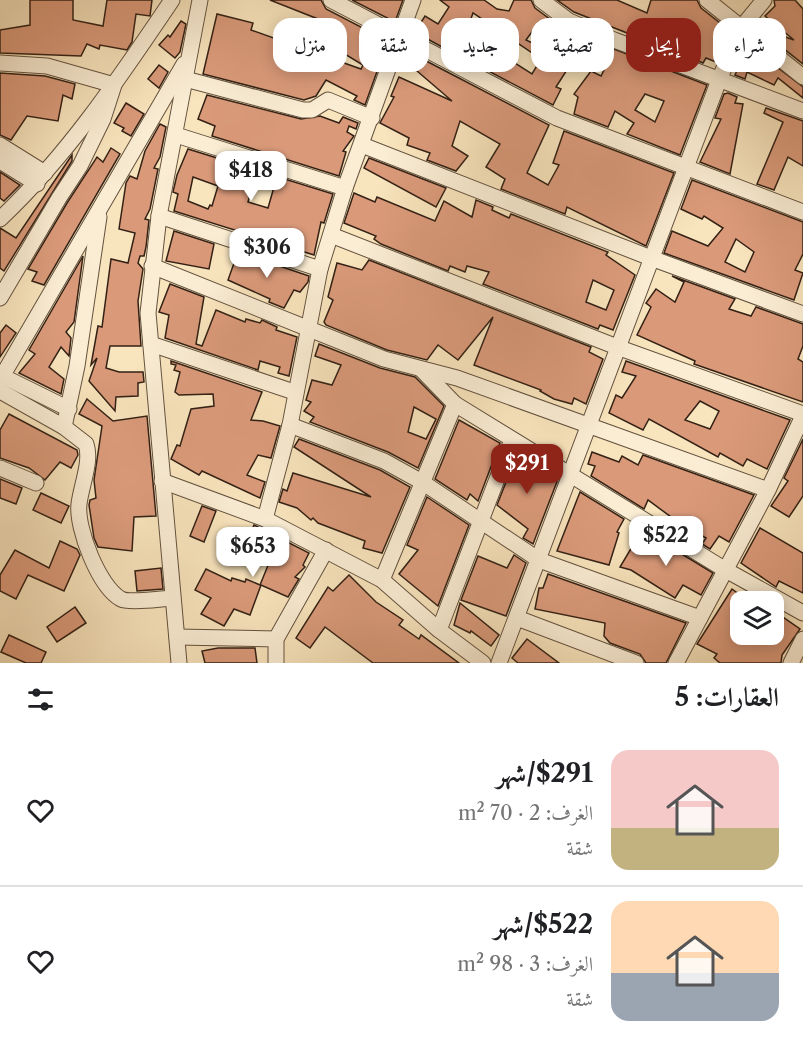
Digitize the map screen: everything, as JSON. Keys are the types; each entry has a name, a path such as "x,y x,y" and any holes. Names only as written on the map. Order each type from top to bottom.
{"street":[{"path":"0,219 41,178 114,85 172,0"},
{"path":"179,663 148,313 159,216 200,0"},
{"path":"331,0 366,18"},
{"path":"406,18 413,0"},
{"path":"541,0 569,21 803,111"},
{"path":"707,0 729,18"},
{"path":"749,18 764,0"},
{"path":"429,51 556,118 803,212"},
{"path":"0,380 188,57"},
{"path":"0,63 47,66 114,85"},
{"path":"786,64 803,77"},
{"path":"265,519 290,425 294,392 320,269 345,188 388,72"},
{"path":"499,663 518,618 617,347 722,72"},
{"path":"185,79 303,110 312,110 327,100 372,118"},
{"path":"0,298 58,198 80,166 103,119 114,85"},
{"path":"176,135 345,188"},
{"path":"0,145 41,178"},
{"path":"362,145 651,258 803,314"},
{"path":"0,161 41,178"},
{"path":"64,427 91,284 100,211"},
{"path":"159,216 320,269"},
{"path":"331,235 617,347 803,415 768,490 724,569 678,662"},
{"path":"152,266 384,359 457,378 768,490"},
{"path":"151,344 294,392"},
{"path":"422,370 455,404 724,569 803,613"},
{"path":"0,380 69,409"},
{"path":"0,380 88,447 79,502 79,524 84,544 94,562 122,600 172,598"},
{"path":"382,580 455,404"},
{"path":"290,425 384,461 422,482 539,560 700,618"},
{"path":"439,630 512,440"},
{"path":"0,468 36,483"},
{"path":"162,481 265,519 382,580 439,630 483,663"},
{"path":"276,663 276,639 326,550"},
{"path":"518,618 636,663"},
{"path":"177,638 276,639"},
{"path":"790,663 803,639"}],"building":[{"path":"30,0 73,0 73,20 103,26 107,0 152,0 150,16 136,14 132,42 127,50 100,45 99,49 87,44 81,56 0,53 0,30 30,25"},
{"path":"270,0 321,0 326,9 343,18 315,18"},
{"path":"352,0 403,0 396,18 387,18"},
{"path":"440,0 484,0 497,9 509,11 514,0 531,0 535,8 549,18 531,18 531,33 526,40 531,42 531,52 519,44 519,18 480,18 473,13 471,18 442,18 449,7"},
{"path":"557,0 617,0 647,13 651,0 697,0 701,8 714,18 713,61 706,58 703,63 701,62 701,18 626,18 626,33 614,28 614,18 589,18 574,12"},
{"path":"774,0 795,0 803,9 803,64 786,51 786,37 794,40 786,33 786,18 765,16 775,6"},
{"path":"217,14 253,23 251,30 273,38 273,72 347,72 347,64 359,68 359,72 377,72 365,105 354,100 357,96 326,80 316,96 304,100 203,74"},
{"path":"429,18 438,24 441,19 441,46 429,40"},
{"path":"347,20 359,26 359,63 347,55"},
{"path":"181,21 186,24 180,52 175,58 159,45 168,35 170,37"},
{"path":"614,49 626,54 626,72 673,72 707,85 680,155 627,134 634,123 615,111 608,127 574,114 578,97 574,94 590,72 601,76 603,72 614,72","holes":["645,94 664,101 655,122 635,110"]},
{"path":"429,62 441,69 441,72 447,72 549,125 527,173 548,185 559,165 553,163 564,131 674,173 646,246 567,207 565,214 501,189 505,179 486,167 500,144 460,121 452,146 468,156 456,171 427,160 430,153 407,145 409,138 380,123 394,97 391,96 399,77 452,101 418,72 429,72"},
{"path":"159,65 168,72 159,88 148,79"},
{"path":"519,66 532,74 533,72 566,72 556,87 561,89 553,105 490,72 519,72"},
{"path":"736,72 747,72 745,79 735,75"},
{"path":"747,72 783,72 803,87 803,98 778,78 774,85"},
{"path":"0,73 45,76 75,84 72,99 63,95 58,121 27,116 11,140 0,135"},
{"path":"728,93 737,97 735,103 743,104 730,174 700,162 721,119 715,118 724,94"},
{"path":"207,95 301,119 320,116 339,123 343,117 358,123 356,129 349,126 347,132 354,136 343,151 346,152 339,176 212,136 215,126 198,119"},
{"path":"126,103 144,114 131,136 122,131 124,128 114,123"},
{"path":"766,108 803,121 803,166 788,157 774,190 757,184 783,122 764,113"},
{"path":"160,124 166,127 160,157 154,168 158,169 150,209 145,219 149,220 146,247 144,256 140,256 138,263 143,269 138,301 141,346 110,346 106,368 119,372 143,372 144,382 138,383 138,396 116,397 115,411 89,381 97,358 91,365 98,326 102,327 111,259 128,263 135,233 119,229 126,183 130,176 137,179 145,151"},
{"path":"111,148 120,154 44,285 32,281 37,272 28,269 67,203 97,157 103,162"},
{"path":"188,149 333,194 324,223 321,222 314,255 174,211 178,194 173,192 177,175","holes":["193,177 218,186 212,206 210,205 208,209 188,201","254,181 274,187 268,208 248,202"]},
{"path":"72,155 72,161 4,271 0,268 0,228 16,238"},
{"path":"369,158 446,188 436,207 364,168"},
{"path":"0,172 20,185 4,201 0,198"},
{"path":"692,180 803,222 803,254 795,270 803,273 794,300 664,253 672,231 708,246 723,228 704,216 702,219 681,209","holes":["736,239 754,252 745,272 725,262"]},
{"path":"354,193 375,202 377,197 435,221 444,201 472,217 476,200 493,207 492,210 509,218 511,214 608,252 606,255 635,275 613,330 600,325 598,329 483,284 489,272 467,266 465,272 450,266 448,271 381,244 374,239 376,236 344,223","holes":["593,280 614,290 606,310 586,302"]},
{"path":"174,231 214,244 209,269 166,261"},
{"path":"238,252 309,276 308,282 300,292 294,290 284,308 269,302 270,299 228,280"},
{"path":"83,256 74,322 66,332 71,338 69,356 61,347 49,367 64,379 61,394 19,373 35,354 29,350"},
{"path":"369,260 591,347 589,352 603,359 586,404 574,398 572,404 554,399 541,390 474,365 493,317 458,360 438,345 427,360 387,350 326,325 324,322 333,300 328,297 337,263 362,270"},
{"path":"672,276 735,299 729,309 751,316 756,307 803,324 803,346 798,359 803,362 803,402 694,364 695,361 637,335 651,307 646,303 656,289 675,302 684,282"},
{"path":"170,284 204,297 196,344 202,346 216,310 245,322 246,319 260,323 262,320 277,327 276,330 297,337 289,376 278,373 280,367 260,361 258,370 165,338 169,315 159,312"},
{"path":"6,325 16,333 0,357 0,333"},
{"path":"319,344 380,368 415,377 444,406 418,468 388,452 310,422 314,417 304,411 311,402 306,400 312,380 332,385 341,365 315,356","holes":["414,407 436,419 426,439 408,432"]},
{"path":"171,361 262,392 251,420 280,426 271,458 258,455 247,475 265,482 260,498 202,471 199,475 171,459 177,445 180,446 191,409 214,406 213,394 179,395 175,392 180,372 174,370 176,365 171,364"},
{"path":"626,361 790,420 767,469 747,459 743,466 720,453 718,457 649,419 643,430 609,413 616,395 622,398 636,376 622,372","holes":["700,401 719,411 710,429 685,420"]},
{"path":"87,399 113,421 147,416 156,516 134,517 132,551 98,547 94,538 89,505 90,500 96,498 94,480 102,426 79,414"},
{"path":"9,414 77,450 78,455 71,468 60,462 45,480 29,468 0,458 0,430"},
{"path":"459,420 500,443 478,501 470,494 467,500 435,479"},
{"path":"299,439 380,470 410,487 382,553 363,548 365,541 318,523 313,518 311,520 297,508 279,502 283,489 287,491 293,473 371,497 294,447"},
{"path":"803,439 803,496 789,517 771,506 788,481 784,478"},
{"path":"592,452 619,462 622,456 638,465 643,455 754,495 729,542 719,536 710,549 702,544 706,538 684,525 680,531 667,522 671,517 648,500 644,509 591,476 595,466 588,464"},
{"path":"517,454 558,479 533,544 523,538 528,529 497,505"},
{"path":"0,479 22,488 16,504 0,498"},
{"path":"580,492 624,519 617,532 619,533 609,565 557,551"},
{"path":"41,493 69,506 61,523 33,510"},
{"path":"427,497 469,525 438,606 399,574 418,550 407,545"},
{"path":"202,506 216,511 204,542 190,536"},
{"path":"254,525 309,553 303,565 305,567 295,577 299,579 288,597 261,585 250,615 234,609 224,626 201,614 211,598 195,590 206,569 231,581 232,578 245,582 246,579 260,585 271,558 245,546"},
{"path":"760,528 803,553 803,593 779,581 776,587 741,563"},
{"path":"639,535 650,542 654,537 713,573 701,595 683,585 675,598 631,570 620,567"},
{"path":"60,541 77,549 80,555 64,591 28,575 16,599 0,591 0,575 15,550 49,568"},
{"path":"514,555 526,563 506,616 461,600 478,556 507,568"},
{"path":"161,568 163,589 137,591 135,571"},
{"path":"548,574 686,623 666,663 646,663 640,654 610,643 604,636 605,623 535,609 539,588 543,588"},
{"path":"349,575 376,602 403,620 399,625 419,639 421,635 459,663 373,663 325,627 310,648 296,638 328,587 333,591"},
{"path":"730,592 730,645 784,645 784,618 800,629 782,655 781,663 720,663 714,658 717,654 697,644"},
{"path":"460,603 499,635 491,646 471,631 470,633 454,625"},
{"path":"75,607 86,623 57,642 47,627"},
{"path":"9,635 46,652 41,663 26,663 1,652"},
{"path":"527,639 559,663 518,663 512,658"},
{"path":"218,648 255,648 257,663 205,663 202,651"}]}
